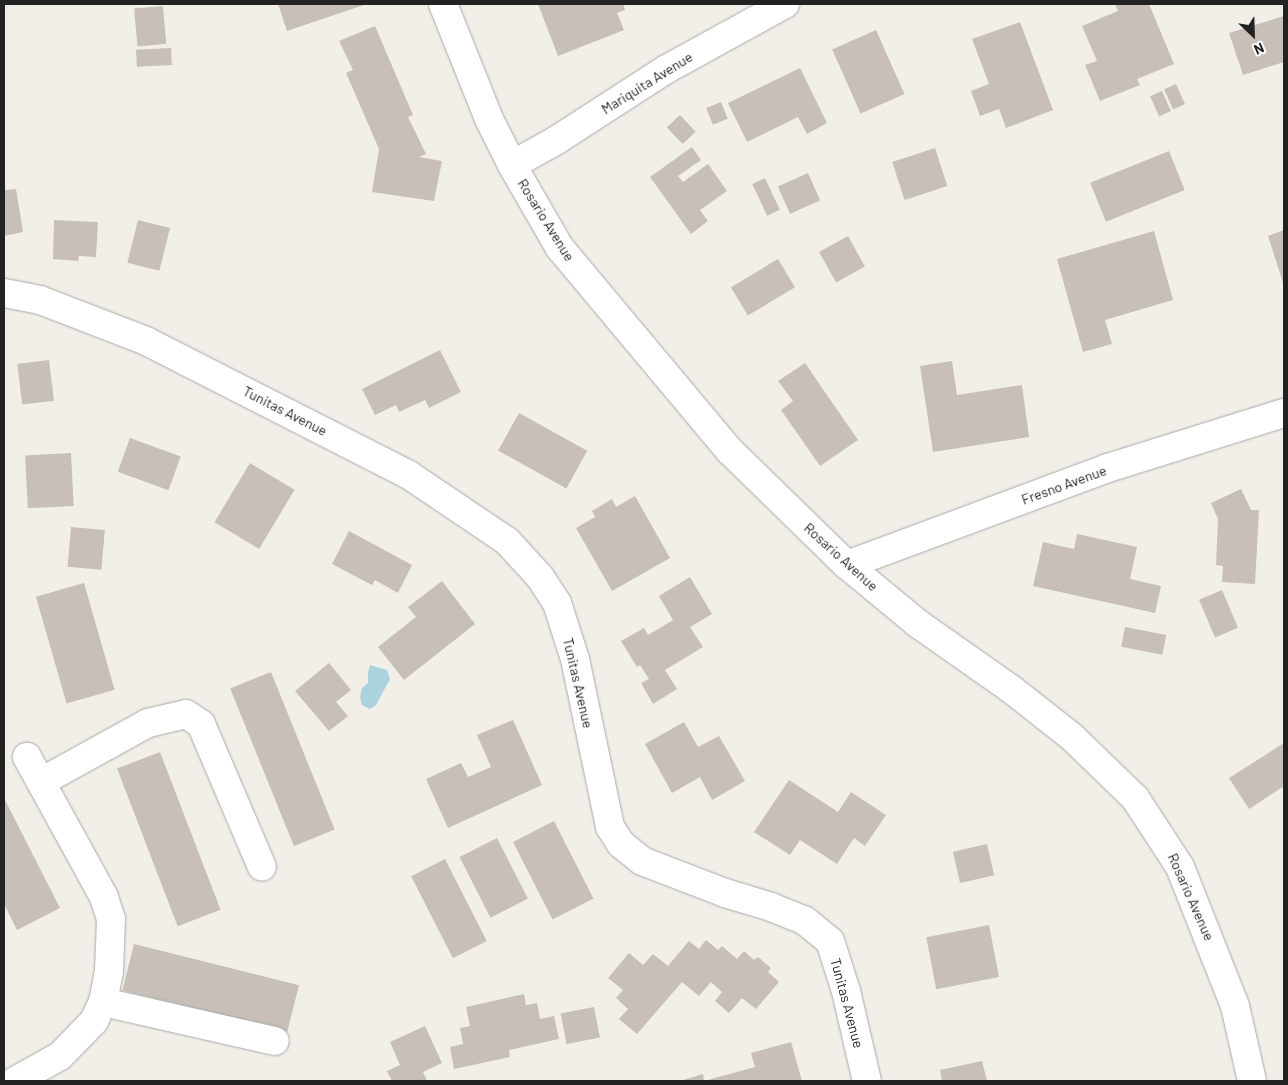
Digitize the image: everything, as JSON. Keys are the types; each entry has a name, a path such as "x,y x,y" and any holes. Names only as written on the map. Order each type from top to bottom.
{"street":[{"name":"Rosario Avenue","path":"443,4 489,119 512,165 560,248 644,351 730,451 847,565 916,624 1011,689 1072,737 1135,798 1180,866 1235,1006 1252,1081"},
{"name":"Mariquita Avenue","path":"512,165 557,140 665,70 785,4"},
{"name":"Tunitas Avenue","path":"4,293 40,300 154,345 409,475 507,541 540,577 556,603 575,659 610,827 621,844 642,861 725,893 771,907 804,920 830,941 846,991 867,1081"},
{"name":"Fresno Avenue","path":"847,565 1108,468 1284,413"},
{"path":"42,782 148,723 186,714 201,724 262,867"},
{"path":"4,1064 14,1081 60,1056 94,1021 103,1002 109,972 111,919 104,897 27,757"},
{"path":"103,1002 274,1041"}],"water":[{"path":"370,665 387,670 390,679 376,705 370,709 362,705 360,697 362,688 368,683"}],"building":[{"path":"278,4 367,4 287,31"},
{"path":"538,4 623,4 625,10 617,13 624,30 558,56"},
{"path":"1115,4 1149,4 1174,64 1137,79 1140,85 1100,101 1085,65 1097,61 1082,26 1118,11"},
{"path":"163,6 166,44 137,46 134,9"},
{"path":"1284,16 1284,62 1243,75 1229,33"},
{"path":"1020,22 1053,110 1006,128 999,109 980,116 971,91 989,84 972,39"},
{"path":"375,26 413,115 408,117 426,154 419,157 442,161 434,201 372,192 379,149 346,73 353,70 339,41"},
{"path":"876,30 904,94 861,113 832,50"},
{"path":"171,48 172,65 137,67 136,50"},
{"path":"800,68 827,123 807,134 798,117 747,142 728,103"},
{"path":"1176,84 1185,104 1173,109 1164,89"},
{"path":"1162,91 1171,111 1159,116 1150,96"},
{"path":"721,102 728,119 713,125 706,108"},
{"path":"680,115 696,132 683,144 667,127"},
{"path":"692,147 701,160 678,176 683,182 708,164 727,191 700,210 708,221 691,234 650,177"},
{"path":"935,148 947,186 905,200 892,162"},
{"path":"1169,151 1185,190 1106,222 1090,183"},
{"path":"808,173 820,200 790,214 778,186"},
{"path":"765,178 780,210 767,216 752,184"},
{"path":"16,189 23,232 4,236 4,190"},
{"path":"54,220 98,222 96,257 79,256 78,261 53,259"},
{"path":"138,220 170,228 159,271 127,263"},
{"path":"1284,230 1284,286 1268,236"},
{"path":"1154,231 1173,300 1105,320 1112,344 1083,352 1057,259"},
{"path":"848,236 865,267 836,283 819,252"},
{"path":"778,259 795,287 748,316 731,287"},
{"path":"440,350 461,392 429,408 425,400 399,412 396,405 375,415 362,389"},
{"path":"49,360 54,401 22,405 17,364"},
{"path":"952,361 957,395 1022,385 1029,437 933,452 920,366"},
{"path":"805,363 858,440 820,466 781,410 793,401 778,381"},
{"path":"519,413 587,451 566,488 498,451"},
{"path":"130,438 181,456 168,490 118,472"},
{"path":"71,453 74,506 28,508 25,455"},
{"path":"250,463 295,490 259,549 214,522"},
{"path":"1241,489 1251,510 1259,510 1255,584 1222,582 1223,566 1216,565 1218,519 1211,503"},
{"path":"635,496 670,558 612,591 576,528 595,517 592,511 612,499 616,507"},
{"path":"71,527 105,530 101,570 68,567"},
{"path":"349,531 412,565 398,593 375,580 372,585 332,564"},
{"path":"1077,534 1137,547 1130,579 1161,586 1155,613 1033,586 1043,542 1074,549"},
{"path":"690,577 712,614 690,627 703,647 665,670 677,689 653,704 641,683 649,679 640,665 637,667 621,641 644,628 648,635 673,620 659,596"},
{"path":"442,581 475,624 404,680 378,647 416,617 408,607"},
{"path":"84,583 115,690 67,703 36,597"},
{"path":"1222,590 1238,628 1215,638 1199,600"},
{"path":"1125,627 1166,635 1162,655 1121,647"},
{"path":"329,663 351,690 336,702 348,716 329,731 295,691"},
{"path":"271,672 335,830 294,846 230,688"},
{"path":"513,720 542,785 448,828 426,779 461,763 468,777 491,767 477,735"},
{"path":"684,722 698,747 719,736 745,781 712,800 700,777 672,793 645,744"},
{"path":"1284,743 1284,786 1249,809 1229,778"},
{"path":"160,752 221,910 178,926 117,768"},
{"path":"789,780 838,812 851,792 886,815 865,846 854,838 837,864 800,840 790,855 754,832"},
{"path":"4,798 60,908 17,930 4,904"},
{"path":"554,821 593,899 553,919 513,842"},
{"path":"497,838 528,899 490,918 460,857"},
{"path":"987,844 994,875 960,883 953,852"},
{"path":"445,859 487,941 453,958 411,876"},
{"path":"989,925 999,977 936,989 926,937"},
{"path":"706,940 718,950 722,946 737,959 744,951 754,960 758,957 771,968 768,972 779,982 756,1009 742,998 729,1013 715,1001 722,992 711,982 699,996 682,982 637,1034 619,1019 628,1009 616,998 623,990 608,978 629,953 643,965 653,954 668,966 689,941 699,949"},
{"path":"134,944 299,985 287,1032 122,991"},
{"path":"524,994 526,1005 537,1003 540,1019 554,1016 559,1039 509,1050 510,1057 454,1069 450,1047 463,1044 460,1028 470,1026 466,1007"},
{"path":"594,1007 600,1037 567,1044 561,1013"},
{"path":"425,1026 442,1063 423,1072 427,1081 392,1081 387,1071 400,1065 390,1042"},
{"path":"791,1042 802,1081 704,1081 755,1067 751,1053"},
{"path":"982,1061 987,1081 942,1081 940,1070"},
{"path":"703,1074 704,1081 680,1081"}]}
